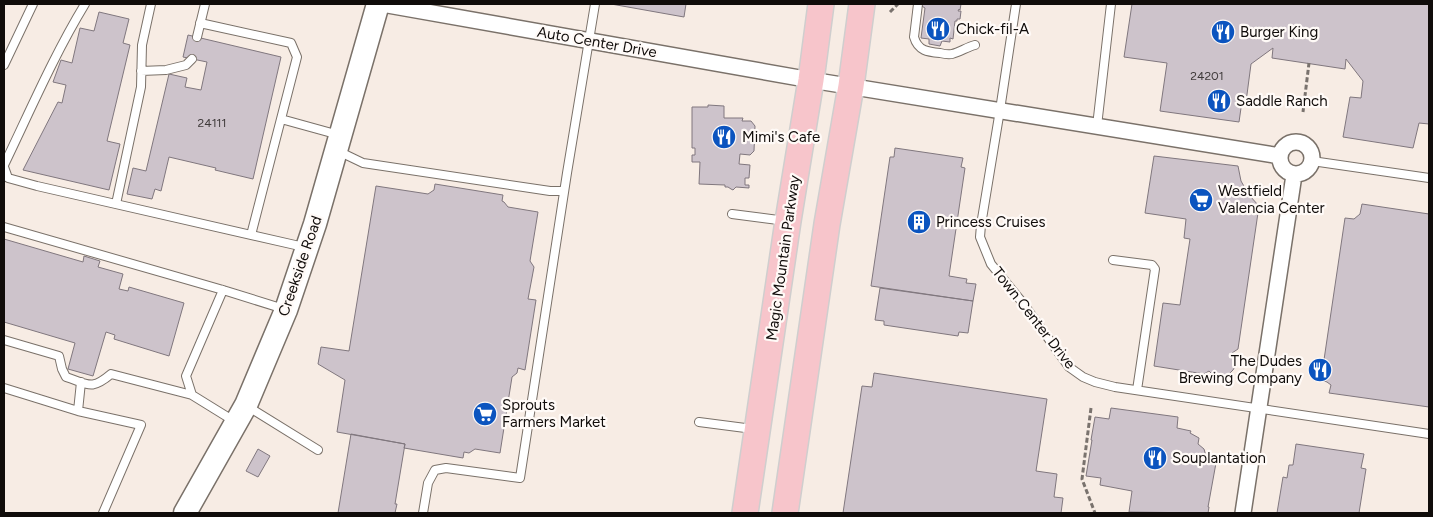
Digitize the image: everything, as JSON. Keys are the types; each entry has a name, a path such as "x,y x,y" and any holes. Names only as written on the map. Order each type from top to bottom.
{"main road":[{"name":"Magic Mountain Parkway","path":"745,513 821,4"},
{"path":"785,513 827,224 851,86 862,4"}],"street":[{"name":"Creekside Road","path":"185,513 241,413 286,310 307,248 378,4"},
{"name":"Auto Center Drive","path":"382,4 811,80"},
{"path":"811,80 1280,156"},
{"path":"1292,142 1299,142 1309,149 1312,155 1312,162 1305,172 1294,175 1282,168 1280,156 1286,145 1292,142"},
{"path":"1243,513 1294,175"}],"lane":[{"path":"4,65 33,4"},
{"path":"85,4 48,72 4,166 8,178 307,248"},
{"path":"116,204 141,87 142,45 151,4"},
{"path":"197,37 204,4"},
{"path":"423,513 428,483 435,470 446,468 520,478 564,190 595,4"},
{"path":"918,4 914,37 922,50 951,54 968,46 976,45"},
{"name":"Town Center Drive","path":"1016,4 980,224 980,237 991,264 1022,302 1069,366 1083,377 1115,387 1429,434"},
{"path":"1097,126 1111,4"},
{"path":"200,23 291,43 297,57 251,235"},
{"path":"141,71 166,70 186,65 192,59"},
{"path":"281,119 338,143 363,163 550,191 564,190"},
{"path":"1312,162 1429,178"},
{"path":"732,214 788,221"},
{"path":"4,227 286,310"},
{"path":"1112,260 1152,265 1155,269 1137,390"},
{"path":"192,395 186,376 223,290"},
{"path":"4,340 59,356 66,377 92,386 111,374 192,395 241,413 318,450"},
{"path":"78,411 82,382"},
{"path":"4,388 78,411 141,425 103,513"},
{"path":"699,422 758,430"}],"path":[{"path":"890,12 898,4"},
{"path":"1303,112 1309,63"},
{"path":"1091,408 1082,478 1095,513"}],"building":[{"path":"611,4 686,4 684,17"},
{"name":"Chick-fil-A","path":"920,4 961,4 958,11 961,11 960,19 955,21 953,39 950,38 950,42 942,41 940,46 929,44 929,39 921,38 925,8"},
{"path":"1132,4 1429,4 1429,124 1419,123 1413,148 1343,137 1350,97 1361,98 1363,81 1346,59 1345,69 1272,58 1273,48 1251,64 1246,102 1242,101 1239,122 1160,111 1167,63 1124,57"},
{"path":"99,12 129,19 123,43 130,45 107,141 120,144 109,190 23,170 58,102 62,103 66,85 53,82 61,60 72,63 80,28 94,31"},
{"path":"188,35 281,57 253,179 169,157 161,191 155,189 152,199 127,194 133,168 146,171 169,74 187,78 185,87 201,90 207,62 183,57"},
{"name":"Mimi's Cafe","path":"708,105 724,106 724,118 743,118 742,121 751,121 755,126 754,151 750,155 740,154 739,164 750,165 749,178 745,178 745,185 749,185 749,188 736,187 733,190 725,187 725,185 699,184 700,162 692,162 695,148 692,148 692,107 708,107"},
{"name":"Princess Cruises","path":"895,148 963,158 961,167 965,168 949,276 967,279 966,283 976,284 973,301 871,286 890,157 894,157"},
{"path":"1154,156 1238,166 1241,181 1249,195 1259,206 1238,349 1232,353 1236,359 1236,365 1224,377 1213,375 1209,371 1204,374 1154,366 1163,303 1180,305 1190,239 1184,238 1186,219 1145,213"},
{"path":"435,184 503,195 502,201 508,207 538,212 530,261 534,267 528,299 536,300 525,370 518,368 517,373 512,377 500,453 475,449 469,453 464,452 463,458 404,448 405,444 337,432 345,380 318,364 321,347 349,351 376,186 428,194 434,190"},
{"path":"1362,204 1429,214 1429,407 1329,393 1331,385 1321,380 1345,218 1354,219 1360,214"},
{"path":"4,239 83,262 84,256 100,261 98,267 123,274 119,289 128,291 129,287 184,303 169,356 114,339 115,335 106,332 93,376 68,369 75,343 4,322"},
{"path":"880,288 973,301 968,333 959,332 958,336 884,325 884,321 875,320"},
{"path":"874,373 1047,399 1036,471 1057,474 1054,497 1063,498 1061,513 843,513 862,386 872,387"},
{"path":"1111,408 1178,417 1177,428 1191,431 1190,433 1199,438 1198,444 1204,449 1206,456 1211,454 1213,463 1216,463 1208,513 1129,512 1132,491 1100,485 1101,478 1086,476 1095,417 1109,419"},
{"path":"351,434 405,444 395,513 338,513"},
{"path":"1296,444 1364,454 1361,468 1366,469 1359,513 1277,513 1283,477 1287,478 1289,465 1293,465"},
{"path":"258,449 270,456 258,477 246,471"}],"place":[{"name":"Chick-fil-A","path":"938,29"},
{"name":"Burger King","path":"1223,32"},
{"name":"Saddle Ranch","path":"1219,101"},
{"name":"Mimi's Cafe","path":"724,137"},
{"name":"Westfield Valencia Center","path":"1201,200"},
{"name":"Princess Cruises","path":"919,222"},
{"name":"The Dudes Brewing Company","path":"1320,370"},
{"name":"Sprouts Farmers Market","path":"485,414"},
{"name":"Souplantation","path":"1155,458"}]}
